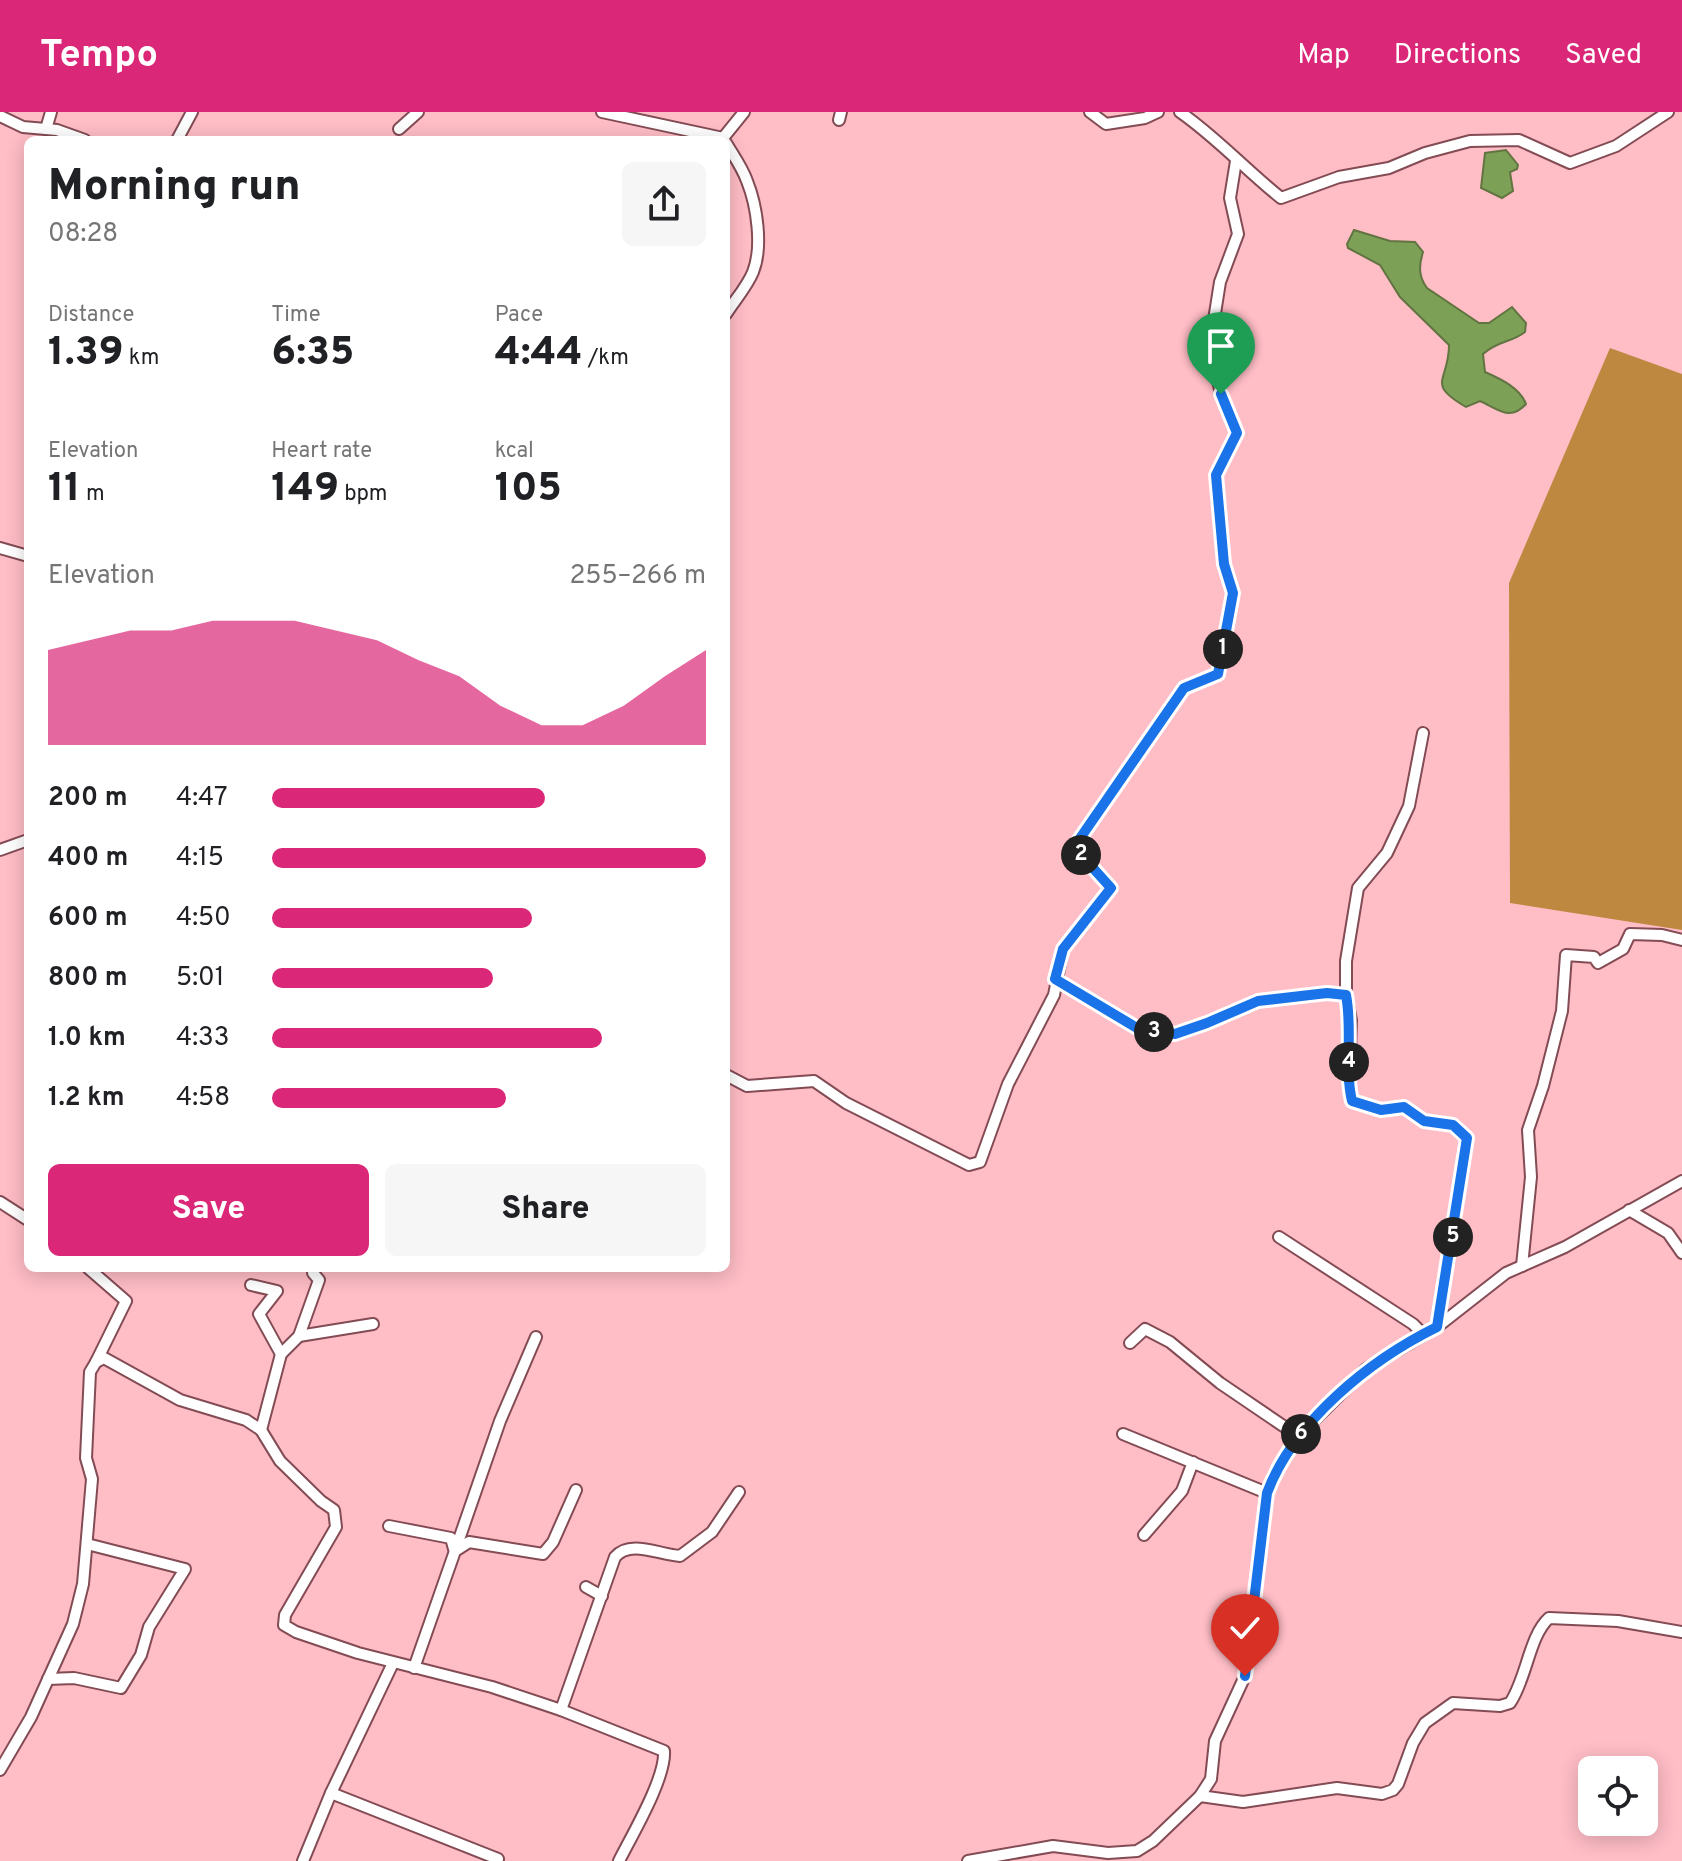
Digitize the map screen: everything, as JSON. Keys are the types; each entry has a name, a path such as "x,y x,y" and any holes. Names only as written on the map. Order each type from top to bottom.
{"street":[{"path":"46,129 51,112"},
{"path":"179,136 192,112"},
{"path":"399,129 418,112"},
{"path":"602,112 707,136"},
{"path":"728,136 744,112"},
{"path":"1090,112 1106,124 1145,118 1158,112"},
{"path":"1180,112 1207,131 1236,161 1281,198 1339,177 1389,168 1425,153 1470,141 1519,140 1570,163 1616,146 1668,112"},
{"path":"0,116 23,127 57,130 74,136"},
{"path":"730,149 747,179 757,225 757,254 753,273 730,308"},
{"path":"730,1077 747,1086 814,1081 846,1103 969,1165 980,1162 1008,1084 1054,995 1063,949 1111,888 1074,847 1184,688 1218,674 1233,593 1224,564 1216,475 1237,433 1221,394 1210,345 1220,282 1238,234 1230,198 1236,161"},
{"path":"0,548 24,555"},
{"path":"1423,733 1409,806 1387,853 1358,888 1346,961 1346,995 1351,1020 1349,1084 1352,1101 1381,1110 1404,1107 1424,1121 1453,1125 1467,1138 1437,1327"},
{"path":"0,850 24,841"},
{"path":"1522,1266 1531,1177 1528,1130 1562,1011 1566,955 1594,957 1598,963 1623,949 1630,934 1662,935 1682,940"},
{"path":"1055,979 1142,1031 1175,1034 1258,1001 1327,993 1346,995"},
{"path":"968,1861 1010,1857 1053,1846 1108,1857 1137,1851 1153,1841 1200,1796 1211,1779 1215,1741 1245,1676 1267,1493 1298,1436 1366,1369 1437,1327 1506,1273 1565,1247 1682,1181"},
{"path":"0,1202 24,1217"},
{"path":"1629,1210 1668,1233 1682,1253"},
{"path":"1279,1237 1413,1324 1423,1334"},
{"path":"0,1770 31,1717 73,1624 83,1584 92,1479 86,1458 90,1372 126,1301 93,1272"},
{"path":"261,1430 281,1354 299,1336 319,1280 313,1272"},
{"path":"251,1285 277,1291 259,1314 281,1354"},
{"path":"299,1336 373,1324"},
{"path":"1130,1343 1145,1329 1170,1342 1220,1383 1298,1436"},
{"path":"414,1668 496,1431 536,1337"},
{"path":"96,1362 104,1358 180,1400 246,1420 261,1430 280,1461 334,1510 336,1527 285,1615 284,1625 296,1632 393,1663 492,1687 561,1710 664,1751 665,1762 656,1786 619,1861"},
{"path":"1123,1434 1267,1493"},
{"path":"1144,1535 1182,1491 1193,1462"},
{"path":"455,1551 469,1542 543,1554 553,1542 576,1490"},
{"path":"561,1710 615,1557 621,1549 631,1547 680,1556 712,1532 739,1492"},
{"path":"389,1526 451,1538 455,1551"},
{"path":"48,1679 74,1678 121,1688 141,1655 149,1627 185,1569 87,1544"},
{"path":"586,1587 602,1596"},
{"path":"1200,1796 1243,1802 1337,1788 1382,1794 1393,1790 1398,1784 1413,1743 1425,1723 1453,1703 1500,1706 1510,1703 1527,1669 1540,1626 1549,1618 1618,1621 1682,1632"},
{"path":"303,1861 331,1793 393,1663"},
{"path":"331,1793 498,1859"}],"shaded area":[{"path":"1506,150 1518,165 1510,172 1513,191 1502,198 1481,188 1485,153"},
{"path":"1354,230 1390,241 1415,242 1423,252 1420,270 1427,288 1479,323 1489,323 1512,307 1526,323 1525,332 1483,354 1485,372 1515,389 1526,404 1509,413 1480,401 1466,407 1446,392 1442,381 1449,345 1400,297 1380,265 1348,248"},
{"path":"1610,348 1682,374 1682,930 1510,903 1509,583"}],"route":[{"path":"1221,394 1237,433 1216,475 1224,564 1233,593 1218,674 1184,688 1074,847 1111,888 1063,949 1055,979 1142,1031 1175,1034 1258,1001 1327,993 1346,995 1351,1020 1349,1084 1352,1101 1381,1110 1404,1107 1424,1121 1453,1125 1467,1138 1437,1327 1366,1369 1298,1436 1273,1477 1267,1493 1245,1676"}]}
